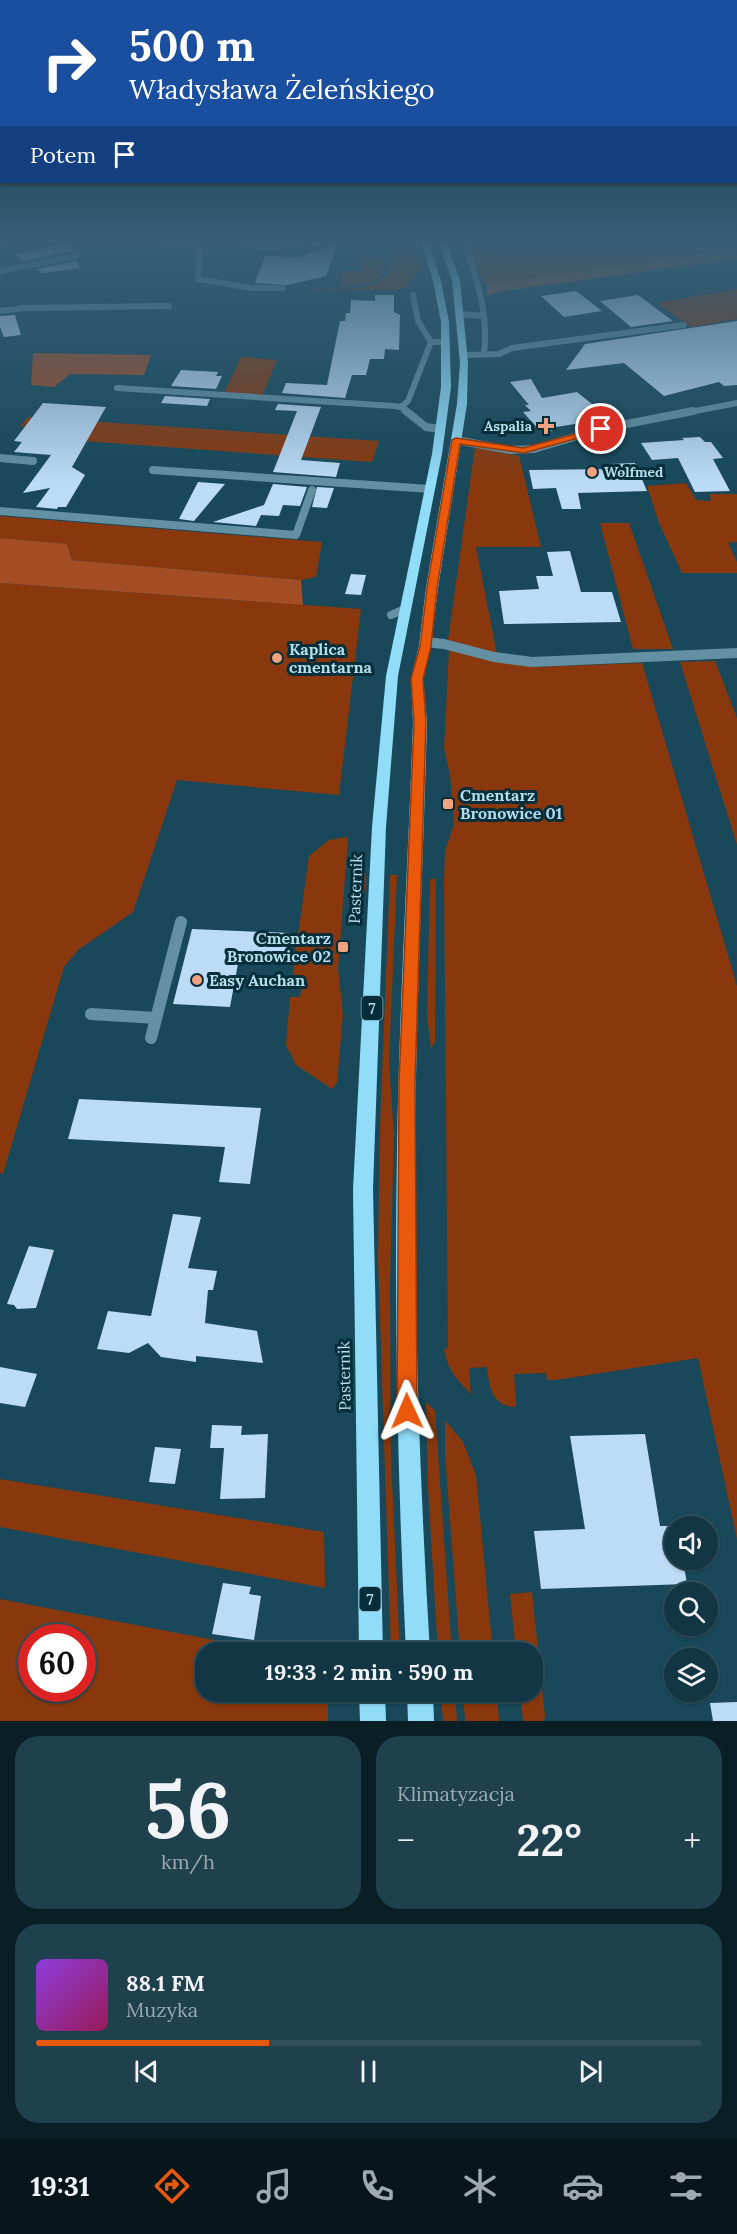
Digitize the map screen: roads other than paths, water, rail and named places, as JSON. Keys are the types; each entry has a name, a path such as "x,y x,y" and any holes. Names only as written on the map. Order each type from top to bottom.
{"main road":[{"name":"Pasternik","path":"371,1642 363,1189 380,819 392,676 441,429 446,387 447,342 445,323"},
{"path":"418,1642 408,1432 407,1095 420,722 417,679 425,642 462,404 464,355 462,323"},
{"path":"372,1702 373,1721"},
{"path":"420,1702 421,1721"}],"street":[{"path":"419,323 431,342"},
{"path":"484,354 486,345 485,323"},
{"path":"486,345 512,348 684,325"},
{"path":"431,342 447,342"},
{"path":"401,407 408,401 431,342"},
{"path":"464,355 499,354 512,348"},
{"path":"117,388 401,407 426,427 441,429"},
{"path":"456,440 510,450 534,449 601,429 737,403"},
{"path":"0,458 33,461"},
{"path":"153,470 430,489"},
{"path":"0,511 296,535 312,490"},
{"path":"391,615 405,609"},
{"path":"425,642 444,644 494,657 532,662 737,653"},
{"path":"151,1038 181,922"},
{"path":"91,1014 156,1018"}],"place":[{"name":"Aspalia","path":"546,426"},
{"name":"Wolfmed","path":"592,472"},
{"name":"Kaplica cmentarna","path":"277,658"},
{"name":"Cmentarz Bronowice 01","path":"448,804"},
{"name":"Cmentarz Bronowice 02","path":"343,947"},
{"name":"Easy Auchan","path":"197,980"}]}
